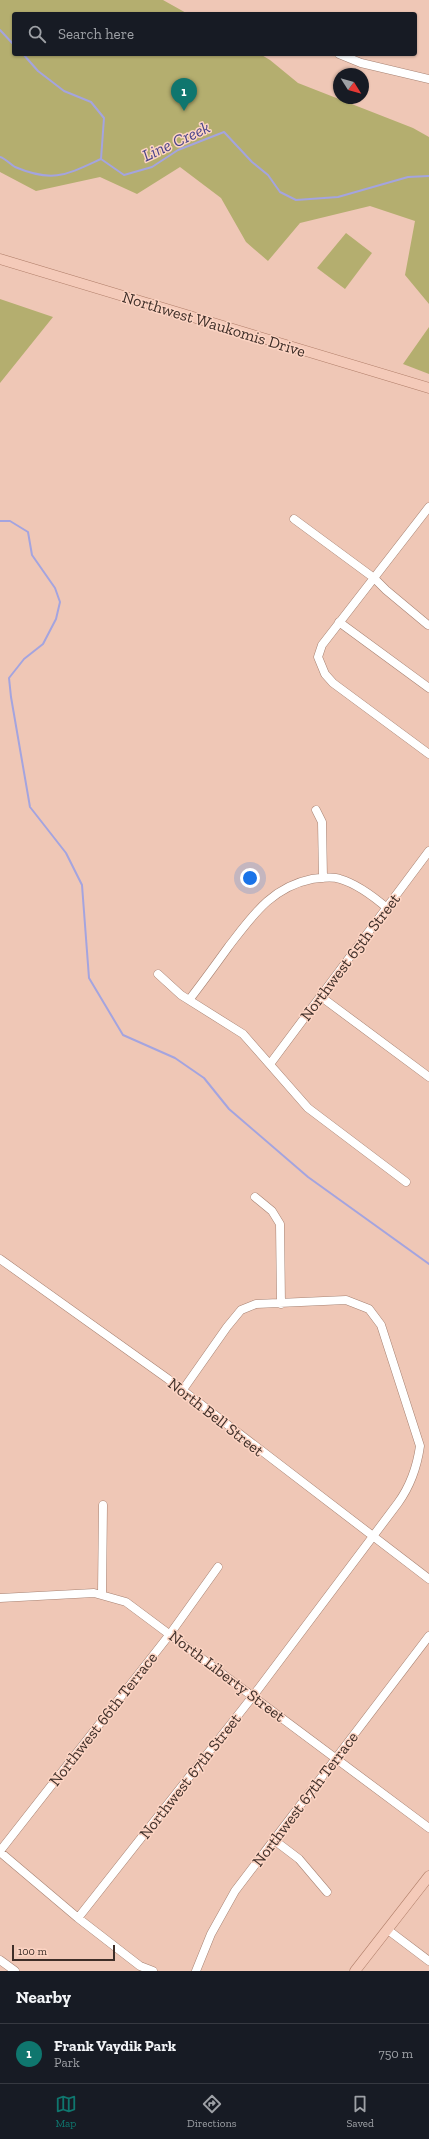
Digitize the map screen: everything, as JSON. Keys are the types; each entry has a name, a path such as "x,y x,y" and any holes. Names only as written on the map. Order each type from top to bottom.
{"main road":[{"name":"Northwest Waukomis Drive","path":"0,259 429,388"},
{"path":"355,1971 429,1876"}],"street":[{"path":"344,56 361,63 429,79"},
{"path":"429,507 322,644 318,657 322,668 333,683 429,754"},
{"path":"294,519 374,578 428,625"},
{"path":"340,622 429,688"},
{"path":"316,810 322,822 323,878"},
{"name":"Northwest 65th Street","path":"270,1064 429,851"},
{"path":"189,1000 261,906 285,888 304,881 323,878 339,878 372,896 386,908"},
{"path":"158,974 189,1000 244,1034 308,1108 406,1182"},
{"path":"320,996 429,1077"},
{"path":"255,1197 272,1211 280,1224 281,1304"},
{"name":"North Bell Street","path":"0,1259 168,1379 429,1579"},
{"name":"Northwest 67th Street","path":"78,1918 253,1696 373,1537 410,1484 417,1464 420,1446 381,1325 368,1309 346,1300 256,1304 241,1310 227,1327 182,1391"},
{"path":"102,1594 103,1505"},
{"name":"Northwest 66th Terrace","path":"0,1851 170,1634 218,1567"},
{"name":"North Liberty Street","path":"0,1598 94,1593 102,1594 126,1602 429,1828"},
{"name":"Northwest 67th Terrace","path":"196,1971 224,1910 235,1892 429,1636"},
{"path":"274,1840 299,1859 327,1892"},
{"path":"0,1851 78,1918 140,1966 153,1971"},
{"path":"388,1930 429,1961"},
{"path":"0,1960 15,1971"}],"shaded area":[{"path":"0,0 163,0 184,12 12,12 12,56 263,56 298,83 333,97 333,104 352,104 413,128 429,137 429,304 405,275 415,221 370,206 300,223 268,261 246,242 221,198 180,167 137,194 100,177 36,191 0,172"},
{"path":"346,233 372,253 345,289 317,268"},
{"path":"0,299 53,317 0,383"},
{"path":"429,327 429,374 403,364"}],"waterway":[{"name":"Line Creek","path":"0,30 12,43"},
{"name":"Line Creek","path":"25,56 38,71 64,91 91,102 104,118 101,159 124,175 152,167 178,150 224,132 252,162 268,175 280,192 296,200 338,197 408,177 429,176"},
{"path":"0,157 15,167 28,172 50,176 68,173 101,159"},
{"path":"0,521 10,521 28,532 32,555 55,588 60,602 56,619 43,644 24,659 9,678 30,807 66,853 82,885 89,978 123,1035 175,1058 204,1078 229,1109 308,1177 429,1264"}],"place":[{"name":"Frank Vaydik Park","path":"184,111"}]}
